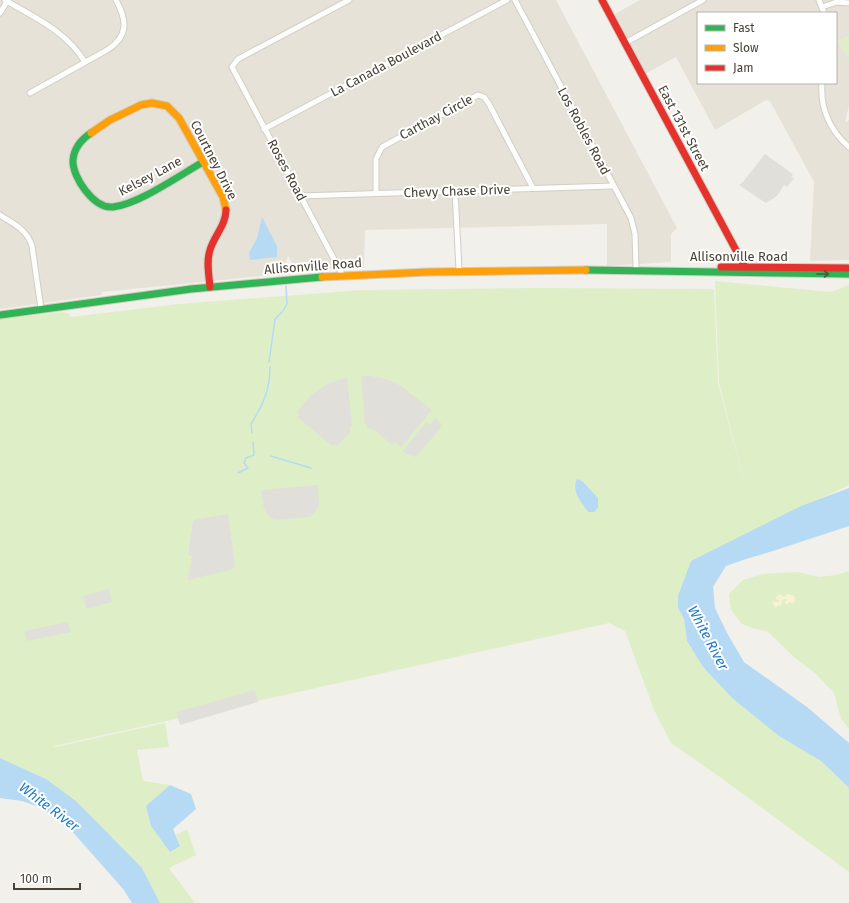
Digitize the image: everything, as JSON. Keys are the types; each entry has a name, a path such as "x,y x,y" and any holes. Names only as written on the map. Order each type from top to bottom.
{"main road":[{"name":"East 131st Street","path":"602,0 745,267"},
{"name":"Courtney Drive","path":"155,102 165,105 177,114 223,197 226,209 224,222 208,252 210,287"},
{"name":"Kelsey Lane","path":"155,102 141,104 91,132 76,145 73,157 74,166 90,196 103,206 120,206 203,162"},
{"name":"Allisonville Road","path":"0,315 156,292 343,276 459,270 745,267 849,268"},
{"name":"Allisonville Road","path":"633,269 636,272 849,274"}],"street":[{"path":"0,13 6,0 62,34 75,47 85,62"},
{"path":"30,93 112,47 121,37 124,19 116,0"},
{"name":"Roses Road","path":"343,276 234,72 233,65 238,59 349,0"},
{"name":"La Canada Boulevard","path":"264,129 507,0"},
{"name":"Los Robles Road","path":"515,0 634,227 633,269"},
{"path":"625,43 703,0"},
{"path":"819,0 824,12"},
{"path":"822,7 837,2 849,3"},
{"path":"822,84 822,100 828,119 836,133 849,147"},
{"name":"Carthay Circle","path":"376,193 376,159 382,147 478,95 482,96 489,104 533,188"},
{"name":"Chevy Chase Drive","path":"300,196 613,186"},
{"path":"456,191 459,270"},
{"path":"0,215 21,229 28,236 32,246 41,309"}],"shaded area":[{"path":"0,0 556,0 677,228 671,234 671,262 607,266 607,224 365,230 364,268 297,271 288,256 281,274 102,292 101,295 0,309"},
{"path":"640,0 849,0 849,35 838,42 849,58 849,105 845,123 849,120 849,260 810,261 814,182 770,101 766,100 715,130 676,57 645,74 613,15"},
{"path":"765,154 793,174 791,177 794,178 787,187 784,185 777,196 766,203 739,185"},
{"path":"361,376 386,379 401,386 432,410 401,447 395,442 392,445 376,431 367,428 367,424 365,424"},
{"path":"347,377 352,426 349,428 351,431 337,446 334,444 332,446 297,417 299,415 297,412 310,396 327,384"},
{"path":"435,418 443,425 416,457 402,452 426,422 430,425"},
{"path":"318,485 319,505 314,514 309,517 276,520 270,518 264,509 261,490"},
{"path":"228,514 235,566 230,570 188,580 192,556 188,555 193,520"},
{"path":"109,589 112,602 86,609 83,596"},
{"path":"68,622 71,632 27,641 24,631"},
{"path":"255,690 258,702 180,725 176,712"}],"green space":[{"path":"849,35 849,58 838,42"},
{"path":"715,281 831,292 849,285 849,485 691,561 678,608 684,619 687,641 703,667 732,698 821,761 849,788 849,872 671,743 654,710 625,631 609,623 54,746 165,723 169,747 137,750 143,781 170,785 146,807 180,846 176,835 187,829 196,855 169,868 195,903 160,903 142,868 46,779 0,758 0,319 62,312 68,313 71,317 179,304 362,290 540,288 714,289 718,383 748,496 719,383"},
{"path":"849,571 849,729 841,719 834,693 815,673 795,658 767,631 755,629 742,624 731,610 729,594 743,580 763,574 797,572 820,577 836,575"}],"sand":[{"path":"779,594 784,597 787,594 793,595 795,598 794,603 792,604 790,602 786,605 786,599 782,600 781,606 779,605 775,607 772,602 779,602 779,600 775,599"}],"water":[{"path":"262,217 277,246 277,257 250,260 249,253 257,238"},
{"path":"577,479 582,481 598,498 598,508 594,512 588,512 582,504 575,488"},
{"name":"White River","path":"849,488 849,526 726,566 713,587 715,608 727,633 744,662 807,707 849,743 849,788 821,761 779,736 732,698 703,667 687,641 684,619 678,608 678,596 691,561 801,506"},
{"name":"White River","path":"0,758 46,779 77,802 142,868 160,903 132,903 124,890 71,830 42,808 22,801 0,798"},
{"path":"170,785 191,794 196,809 173,829 180,846 170,852 151,826 146,806"}],"waterway":[{"path":"269,362 275,319 283,311 287,304 286,286"},
{"path":"252,433 251,424 262,404 267,390 270,367"},
{"path":"238,473 248,468 244,463 246,458 254,455 253,442"},
{"path":"271,456 311,468"}],"traffic: fast":[{"path":"91,133 77,148 73,160 74,167 76,175 86,191 99,203 106,206 113,207 135,201 203,162"},
{"path":"586,270 849,274"},
{"path":"0,315 191,289 322,277"}],"traffic: slow":[{"path":"91,133 110,120 141,105 152,103 167,106 179,118 223,197 226,210"},
{"path":"322,277 428,272 586,270"}],"traffic: jam":[{"path":"602,0 745,267"},
{"path":"210,287 208,259 212,245 224,221 226,210"},
{"path":"721,267 849,268"}]}
